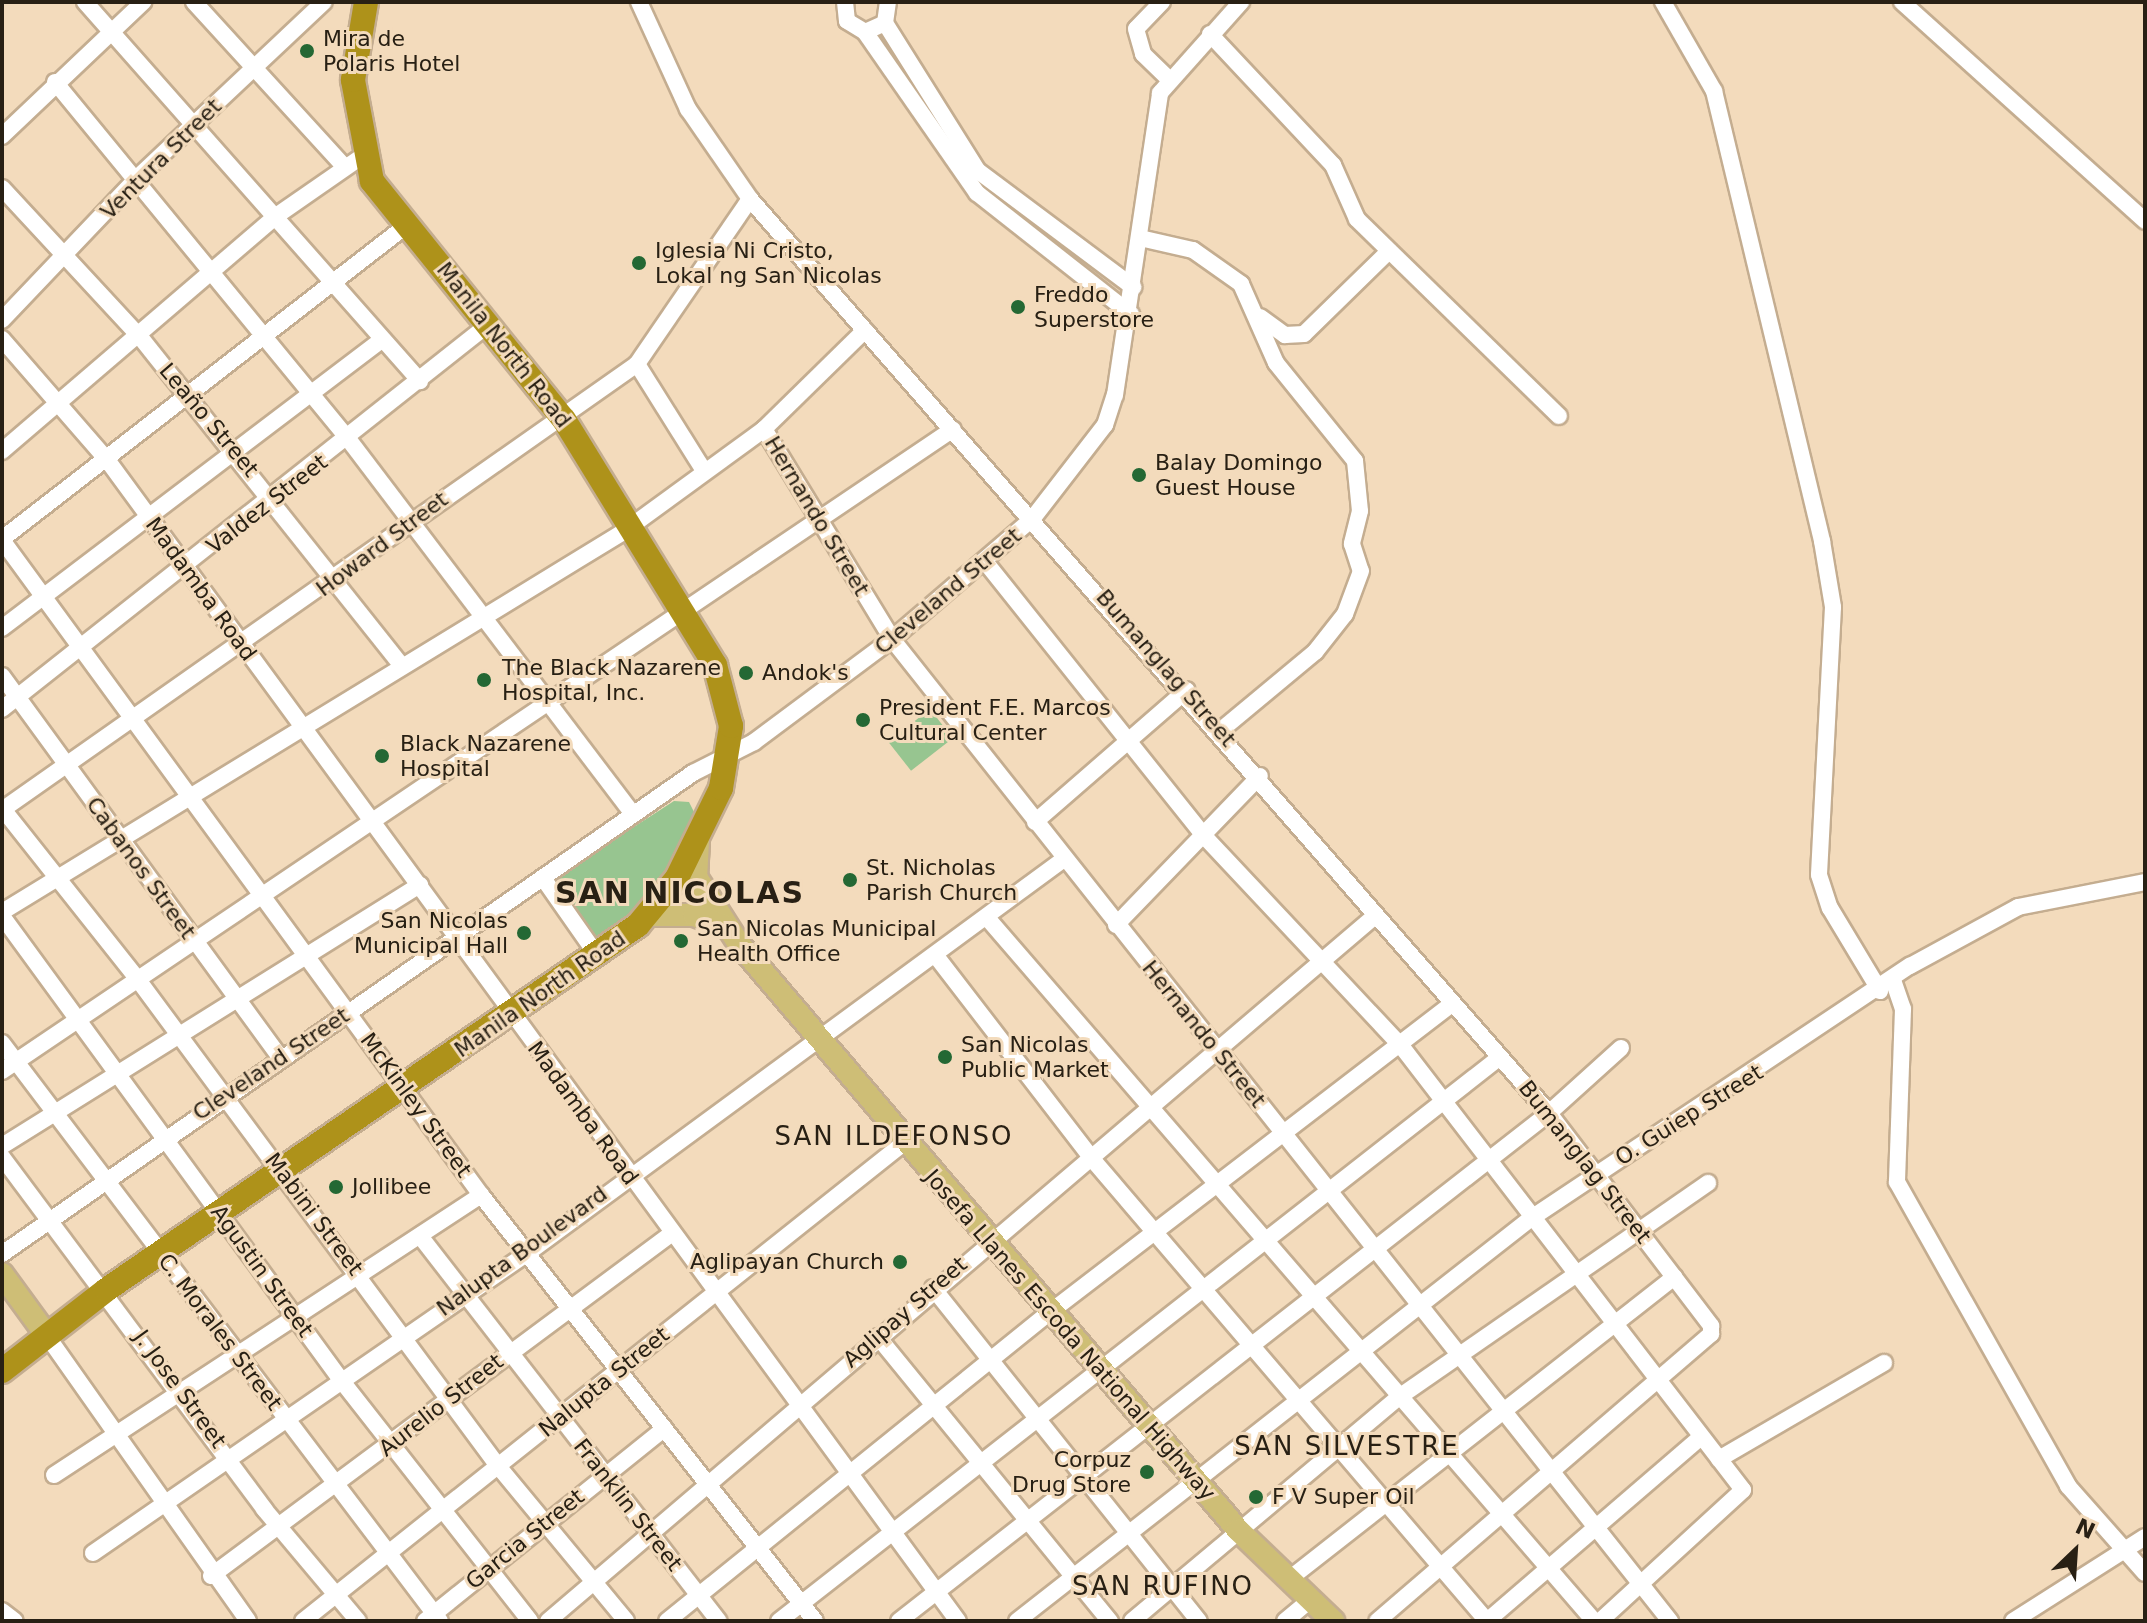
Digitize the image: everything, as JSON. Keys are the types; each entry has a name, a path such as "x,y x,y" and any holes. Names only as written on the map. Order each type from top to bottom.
{"highway":[{"name":"Manila North Road","path":"2,1371 45,1333 512,1016 648,915 698,841 727,756 731,726 724,688 633,525 564,420 490,323 354,161 353,80 366,2"}],"main road":[{"name":"Josefa Llanes Escoda National Highway","path":"698,841 696,877 726,927 987,1241 1195,1481 1238,1530 1333,1621"},
{"path":"648,915 694,915 726,927"},
{"path":"2,1274 45,1333"}],"street":[{"path":"85,2 108,32 276,216 420,381"},
{"path":"2,136 55,82 143,2"},
{"path":"2,451 141,338 276,216 354,161 254,68 194,2"},
{"name":"Ventura Street","path":"2,320 138,177 324,2"},
{"name":"Bumanglag Street","path":"639,2 688,109 750,199 1187,690 1376,915 1549,1113 1641,1230 1711,1326 1711,1334 1656,1377"},
{"path":"845,2 847,21 865,32 977,193 1131,314"},
{"path":"888,2 885,23 978,171 1133,287"},
{"path":"1162,2 1136,29 1143,54 1167,77 1241,2"},
{"path":"1663,2 1714,91 1822,541 1833,607 1819,875 1830,908 1903,1009 1897,1182 2068,1486 2145,1573"},
{"path":"1902,2 2145,221"},
{"path":"865,32 885,23"},
{"path":"1210,34 1327,158 1345,205 1559,416"},
{"name":"Cleveland Street","path":"2,1254 162,1136 281,1059 633,814 727,756 892,639 987,564 1033,518 1105,425 1131,314 1148,139 1167,77"},
{"path":"55,82 138,177 349,440 633,814"},
{"name":"Leaño Street","path":"2,188 68,252 141,338 273,498 401,665"},
{"name":"Howard Street","path":"2,809 244,647 407,520 564,420 637,364 750,199"},
{"path":"2,539 336,285 407,225"},
{"path":"1140,238 1193,250 1241,284 1260,317 1276,363 1353,454 1360,511 1352,544 1361,571 1329,638 1221,730"},
{"path":"1260,317 1285,335 1304,334 1389,251"},
{"name":"Valdez Street","path":"2,709 84,649 349,440 490,323"},
{"path":"2,914 190,795 305,728 480,616 633,525 764,429 865,330"},
{"name":"Madamba Road","path":"2,339 108,461 457,935 627,1174 958,1621"},
{"path":"2,628 151,521 235,453 314,397 382,340"},
{"path":"637,364 704,471"},
{"name":"Hernando Street","path":"764,429 892,639 1215,1051 1282,1130 1547,1470 1670,1621"},
{"path":"2,1071 136,977 373,820 544,700 953,429"},
{"name":"McKinley Street","path":"2,539 481,1195 529,1252 618,1371 815,1621"},
{"path":"987,564 1126,743 1205,837 1325,960 1402,1047 1572,1274 1719,1459 1743,1498 1643,1587 1597,1621 1399,1397 1360,1347 989,920"},
{"name":"Cabanos Street","path":"2,676 281,1059"},
{"path":"1035,822 1187,690"},
{"path":"1116,925 1205,837 1260,776"},
{"name":"Mabini Street","path":"2,809 60,876 359,1272 498,1466 626,1621"},
{"name":"Nalupta Boulevard","path":"93,1553 404,1334 529,1252 627,1174 989,920 1064,859"},
{"path":"543,878 597,955"},
{"name":"O. Guiep Street","path":"1017,1621 1417,1302 1598,1172 2008,911 2145,882"},
{"path":"2,1146 420,885"},
{"name":"Agustin Street","path":"2,914 341,1380 441,1512 530,1621"},
{"name":"Aglipay Street","path":"548,1621 987,1241 1093,1160 1215,1051 1376,915"},
{"path":"936,956 1093,1160 1382,1504 1487,1621 1701,1437"},
{"path":"667,1621 1050,1312 1219,1184 1282,1130 1402,1047 1453,1003"},
{"name":"C. Morales Street","path":"2,1043 53,1114 238,1352 433,1618"},
{"path":"899,1621 1371,1245 1549,1113 1621,1048"},
{"path":"779,1621 1265,1240 1326,1187 1500,1057"},
{"name":"Nalupta Street","path":"303,1621 905,1142"},
{"name":"J. Jose Street","path":"2,1157 52,1216 279,1528 358,1621"},
{"path":"1132,1621 1337,1448 1458,1352 1708,1183"},
{"path":"54,1475 293,1313 481,1195"},
{"name":"Aurelio Street","path":"211,1576 335,1487 449,1398 671,1234"},
{"name":"Franklin Street","path":"420,1236 719,1621"},
{"path":"1288,1580 1674,1277"},
{"path":"933,1288 1085,1474 1126,1532 1199,1621"},
{"path":"45,1333 111,1435 211,1576 248,1621"},
{"path":"878,1337 933,1407 984,1462 1110,1621"},
{"path":"1719,1459 1884,1363"},
{"path":"1377,1621 1498,1511 1656,1377"},
{"name":"Garcia Street","path":"433,1618 546,1521 664,1429"},
{"path":"2013,1621 2126,1554 2145,1537"},
{"path":"1285,1621 1310,1600"},
{"path":"2,1611 15,1621"}],"green space":[{"path":"930,709 953,738 911,771 888,742"},
{"path":"674,801 689,802 696,816 673,859 636,916 596,946 552,880"}],"place":[{"name":"Mira de Polaris Hotel","path":"307,51"},
{"name":"Iglesia Ni Cristo, Lokal ng San Nicolas","path":"639,263"},
{"name":"Freddo Superstore","path":"1018,307"},
{"name":"Balay Domingo Guest House","path":"1139,475"},
{"name":"Andok's","path":"746,673"},
{"name":"The Black Nazarene Hospital, Inc.","path":"484,680"},
{"name":"President F.E. Marcos Cultural Center","path":"863,720"},
{"name":"Black Nazarene Hospital","path":"382,756"},
{"name":"St. Nicholas Parish Church","path":"850,880"},
{"name":"San Nicolas Municipal Hall","path":"524,933"},
{"name":"San Nicolas Municipal Health Office","path":"681,941"},
{"name":"San Nicolas Public Market","path":"945,1057"},
{"name":"Jollibee","path":"336,1187"},
{"name":"Aglipayan Church","path":"900,1262"},
{"name":"Corpuz Drug Store","path":"1147,1472"},
{"name":"F V Super Oil","path":"1256,1497"}],"district":[{"name":"SAN NICOLAS","path":"680,893"},
{"name":"SAN ILDEFONSO","path":"894,1137"},
{"name":"SAN SILVESTRE","path":"1347,1447"},
{"name":"SAN RUFINO","path":"1163,1587"}]}
